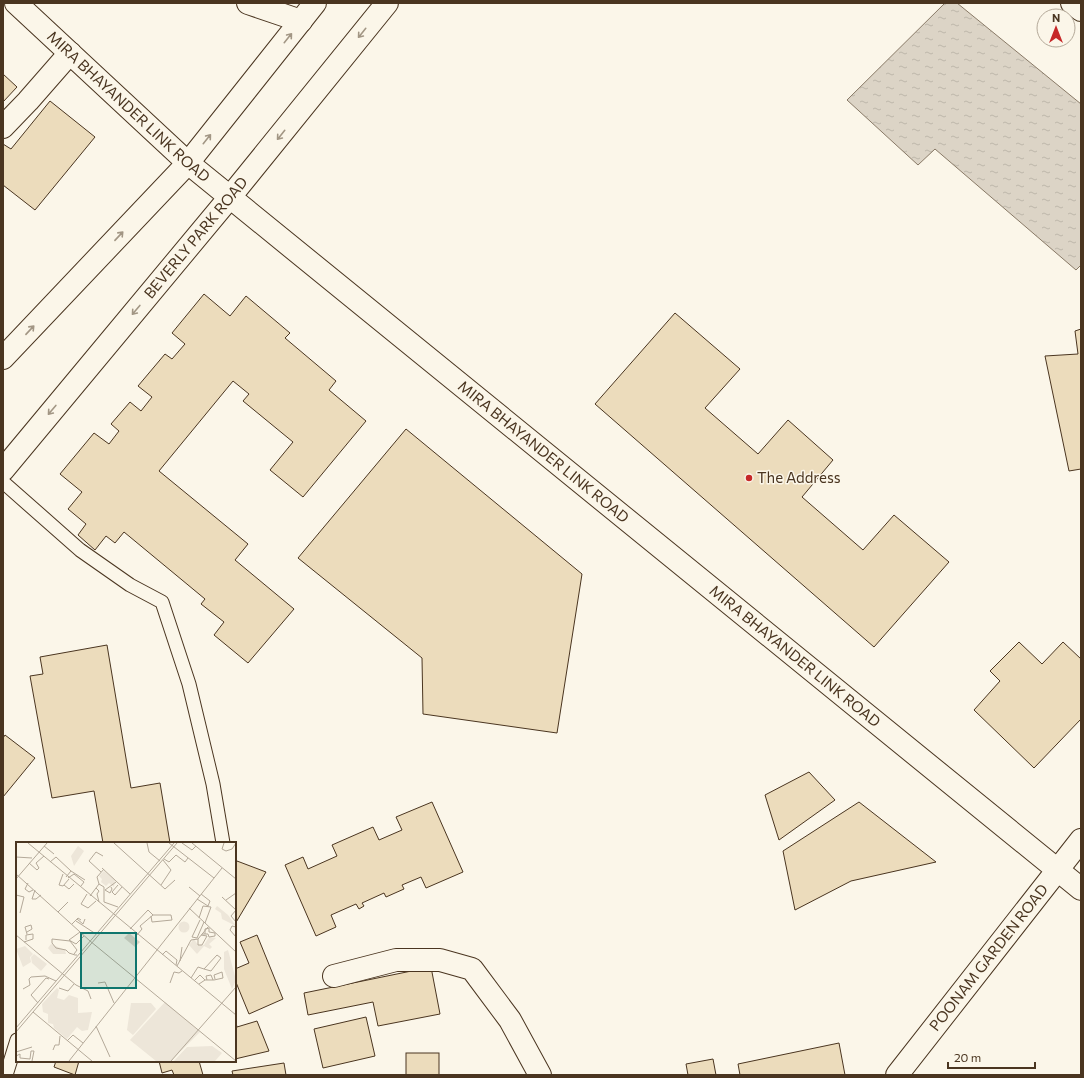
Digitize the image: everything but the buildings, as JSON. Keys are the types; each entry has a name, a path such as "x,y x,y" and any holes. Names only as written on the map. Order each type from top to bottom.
{"street":[{"name":"MIRA BHAYANDER LINK ROAD","path":"16,3 188,163 1081,889"},
{"path":"248,3 302,20"},
{"path":"3,358 188,163 315,3"},
{"name":"BEVERLY PARK ROAD","path":"3,470 230,197 387,3"},
{"path":"1072,3 1081,10"},
{"path":"3,128 70,53"},
{"name":"POONAM GARDEN ROAD","path":"897,1075 1081,840"},
{"path":"334,976 396,960 440,960 472,969 510,1020 540,1075"}],"lane":[{"path":"3,482 80,550 130,585 162,602 189,684 213,784 223,842"},
{"path":"6,1075 16,1043"}],"water":[{"path":"945,3 957,3 1081,104 1081,265 1076,270 935,149 918,165 847,100"}],"place":[{"name":"The Address","path":"749,478"}]}
